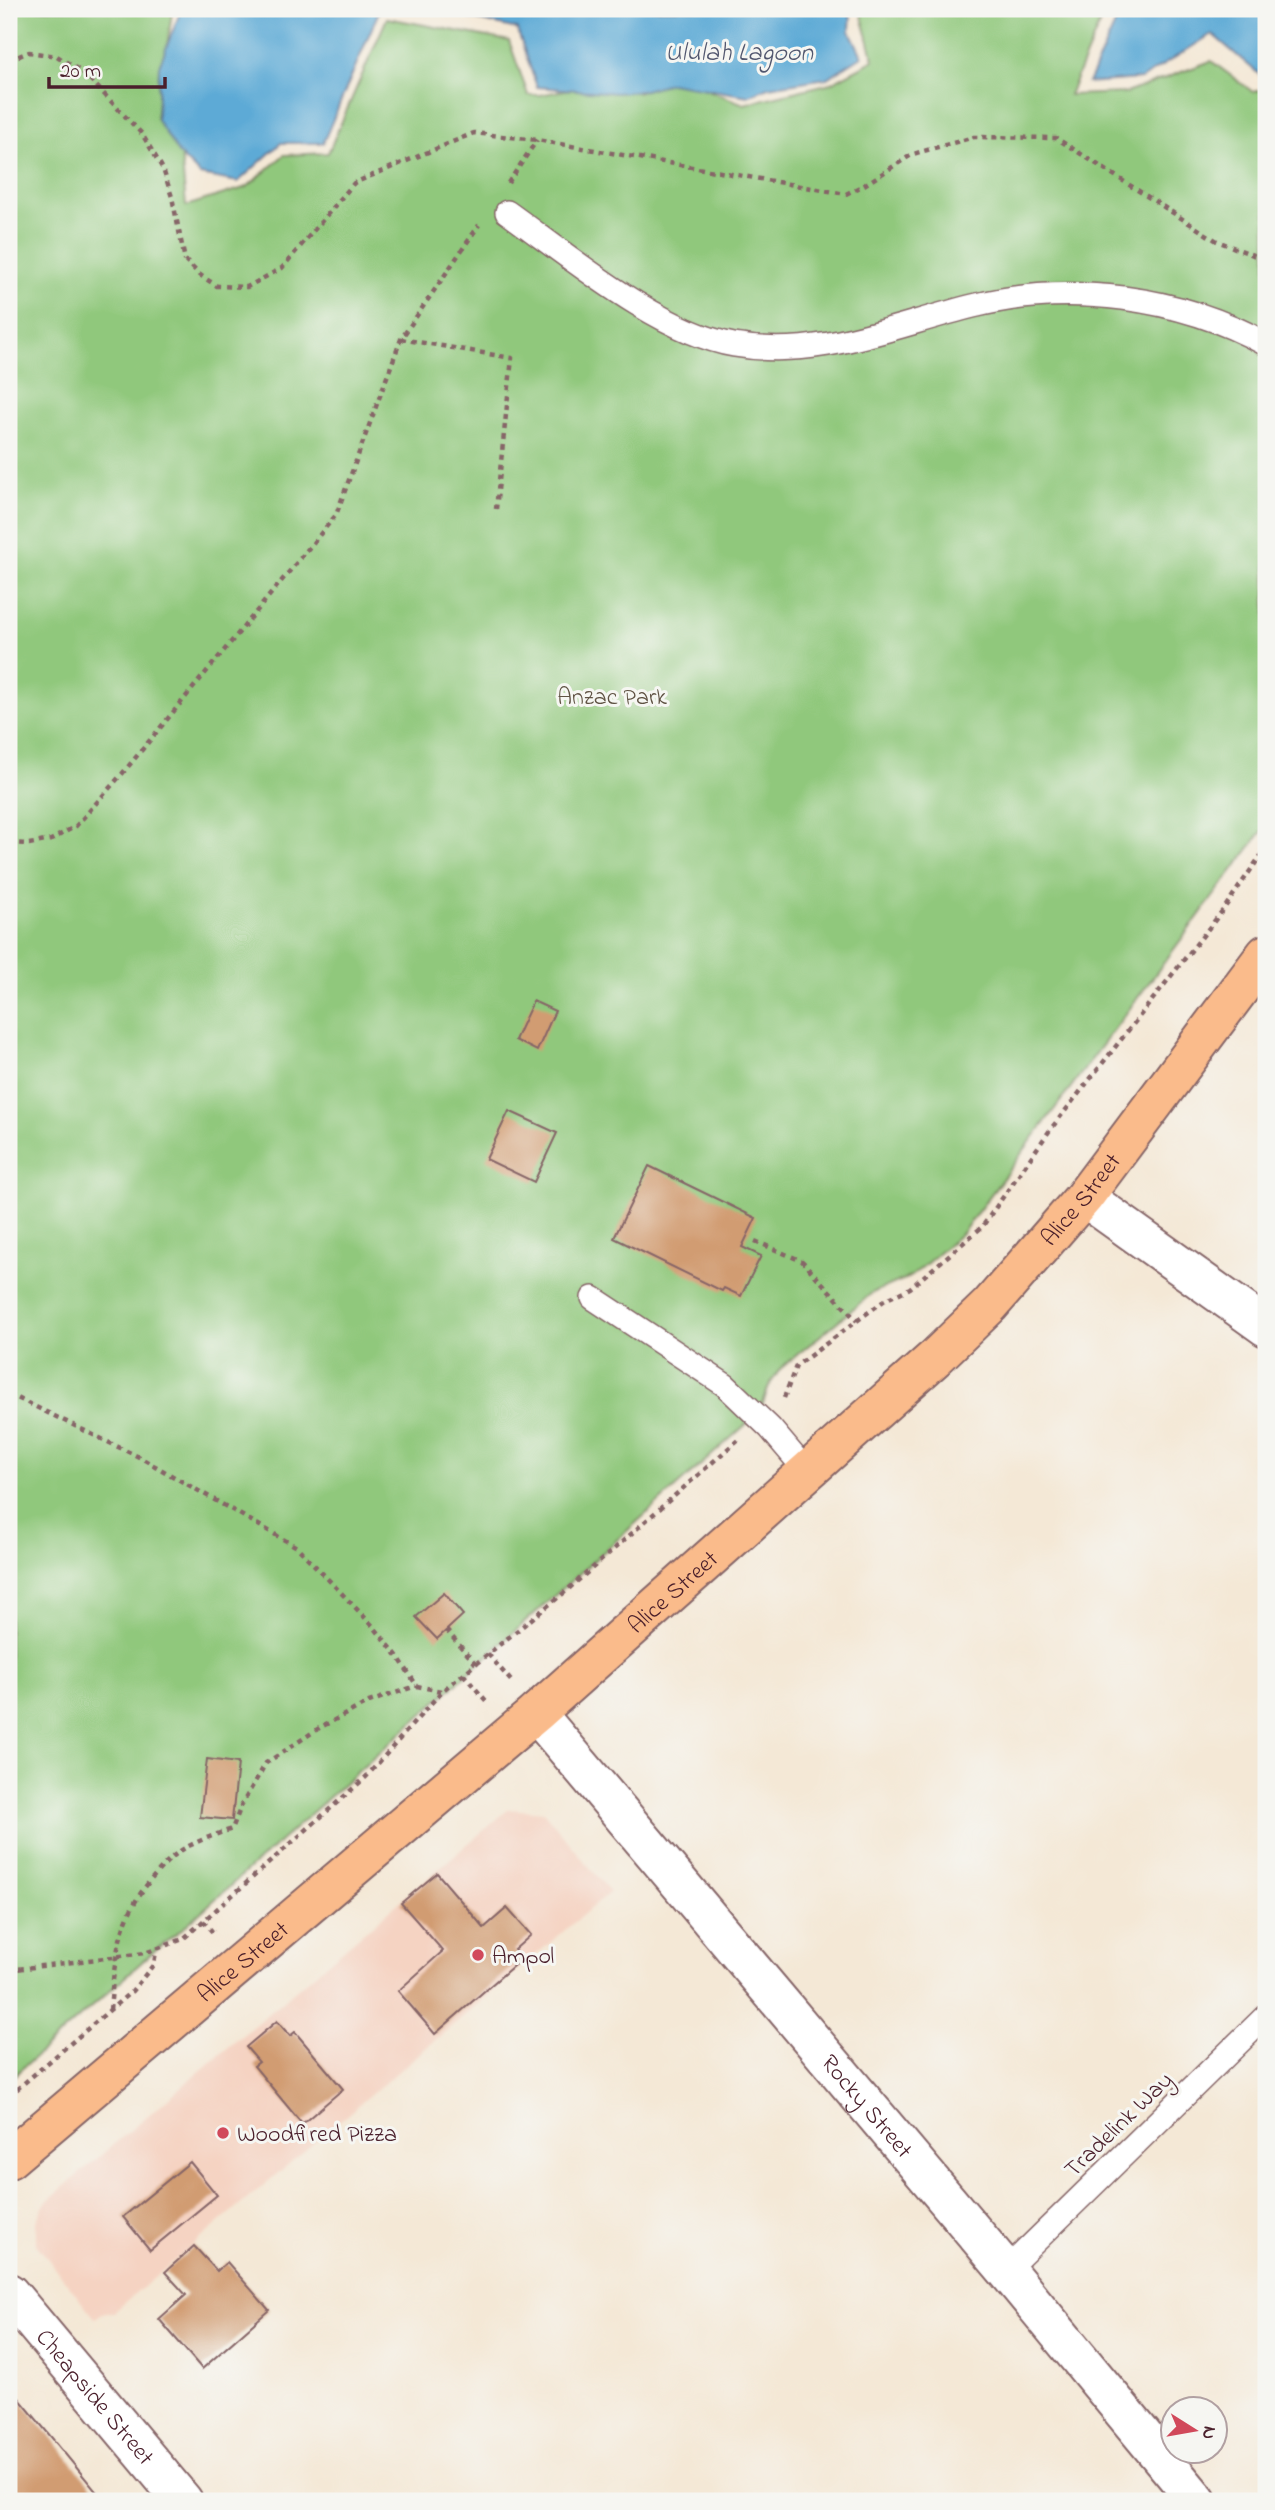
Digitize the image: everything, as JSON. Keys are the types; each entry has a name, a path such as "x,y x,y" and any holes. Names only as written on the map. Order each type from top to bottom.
{"main road":[{"name":"Alice Street","path":"9,2159 536,1713 936,1358 990,1305 1084,1197 1266,954"}],"street":[{"path":"1084,1197 1266,1327"},
{"name":"Rocky Street","path":"536,1713 1006,2270 1197,2501"},
{"name":"Cheapside Street","path":"9,2292 183,2501"}],"lane":[{"path":"507,212 629,299 692,331 732,344 775,350 838,344 975,305 1034,296 1081,293 1133,300 1182,311 1226,325 1266,344"},
{"path":"593,1298 725,1385 761,1419 808,1473"},
{"name":"Tradelink Way","path":"1006,2270 1266,2015"}],"path":[{"path":"9,61 29,52 57,56 85,74 142,134 163,169 172,197 185,260 200,275 217,286 247,287 282,268 354,183 474,133 537,140 846,194 864,186 913,154 974,138 1056,138 1217,240 1266,260"},
{"path":"506,184 537,140"},
{"path":"9,843 29,844 51,840 76,826 336,515 401,339 484,218"},
{"path":"401,339 512,358 496,509"},
{"path":"9,1970 156,1951 183,1939 366,1777 442,1691 565,1592 784,1399 796,1366 885,1300 910,1287 982,1227 1050,1130 1223,910 1266,848"},
{"path":"755,1241 802,1261 857,1321"},
{"path":"9,1394 141,1458 297,1547 374,1627 399,1658 416,1686"},
{"path":"446,1630 476,1664"},
{"path":"488,1654 512,1682"},
{"path":"463,1674 488,1703"},
{"path":"110,2010 116,1957 123,1926 140,1891 170,1859 185,1848 233,1829 242,1804 266,1763 321,1727 369,1702 416,1686 442,1691"},
{"path":"9,2096 144,1979 154,1964 156,1951"}],"shaded area":[{"path":"509,1809 544,1812 610,1892 114,2312 105,2312 95,2318 36,2244 36,2221 46,2202"}],"green space":[{"name":"Anzac Park","path":"9,9 169,9 172,13 156,118 180,143 186,206 247,187 284,155 328,153 387,18 509,41 528,95 610,81 638,93 674,77 744,104 831,83 874,60 860,9 1106,9 1069,95 1126,93 1211,61 1253,92 1266,88 1266,826 962,1233 912,1276 872,1293 780,1369 769,1386 760,1412 9,2080"}],"water":[{"path":"178,9 380,9 323,143 281,143 238,182 200,175 179,154 157,120 159,66 179,15"},
{"name":"Ululah Lagoon","path":"419,9 851,9 850,31 862,56 827,78 768,87 748,96 670,83 641,91 616,93 537,87 517,29"},
{"path":"1122,9 1266,9 1266,80 1212,34 1141,79 1088,83"}],"building":[{"path":"533,1001 555,1011 537,1051 515,1040"},
{"path":"509,1111 557,1133 534,1182 486,1159"},
{"path":"649,1166 756,1218 742,1247 761,1256 741,1296 724,1288 722,1291 614,1238"},
{"path":"444,1593 463,1615 437,1639 416,1617"},
{"path":"207,1759 238,1763 232,1820 200,1817"},
{"name":"Ampol","path":"437,1873 484,1928 507,1908 531,1935 514,1950 521,1959 435,2034 398,1991 443,1951 401,1903"},
{"path":"277,2021 290,2036 295,2032 343,2089 302,2124 254,2066 259,2062 246,2047"},
{"path":"190,2162 217,2195 150,2250 123,2217"},
{"path":"194,2246 217,2271 227,2262 269,2310 202,2369 159,2319 186,2295 165,2272"},
{"path":"9,2386 104,2501 9,2501"}],"place":[{"name":"Ampol","path":"478,1955"},
{"name":"Woodfired Pizza","path":"223,2133"}]}
